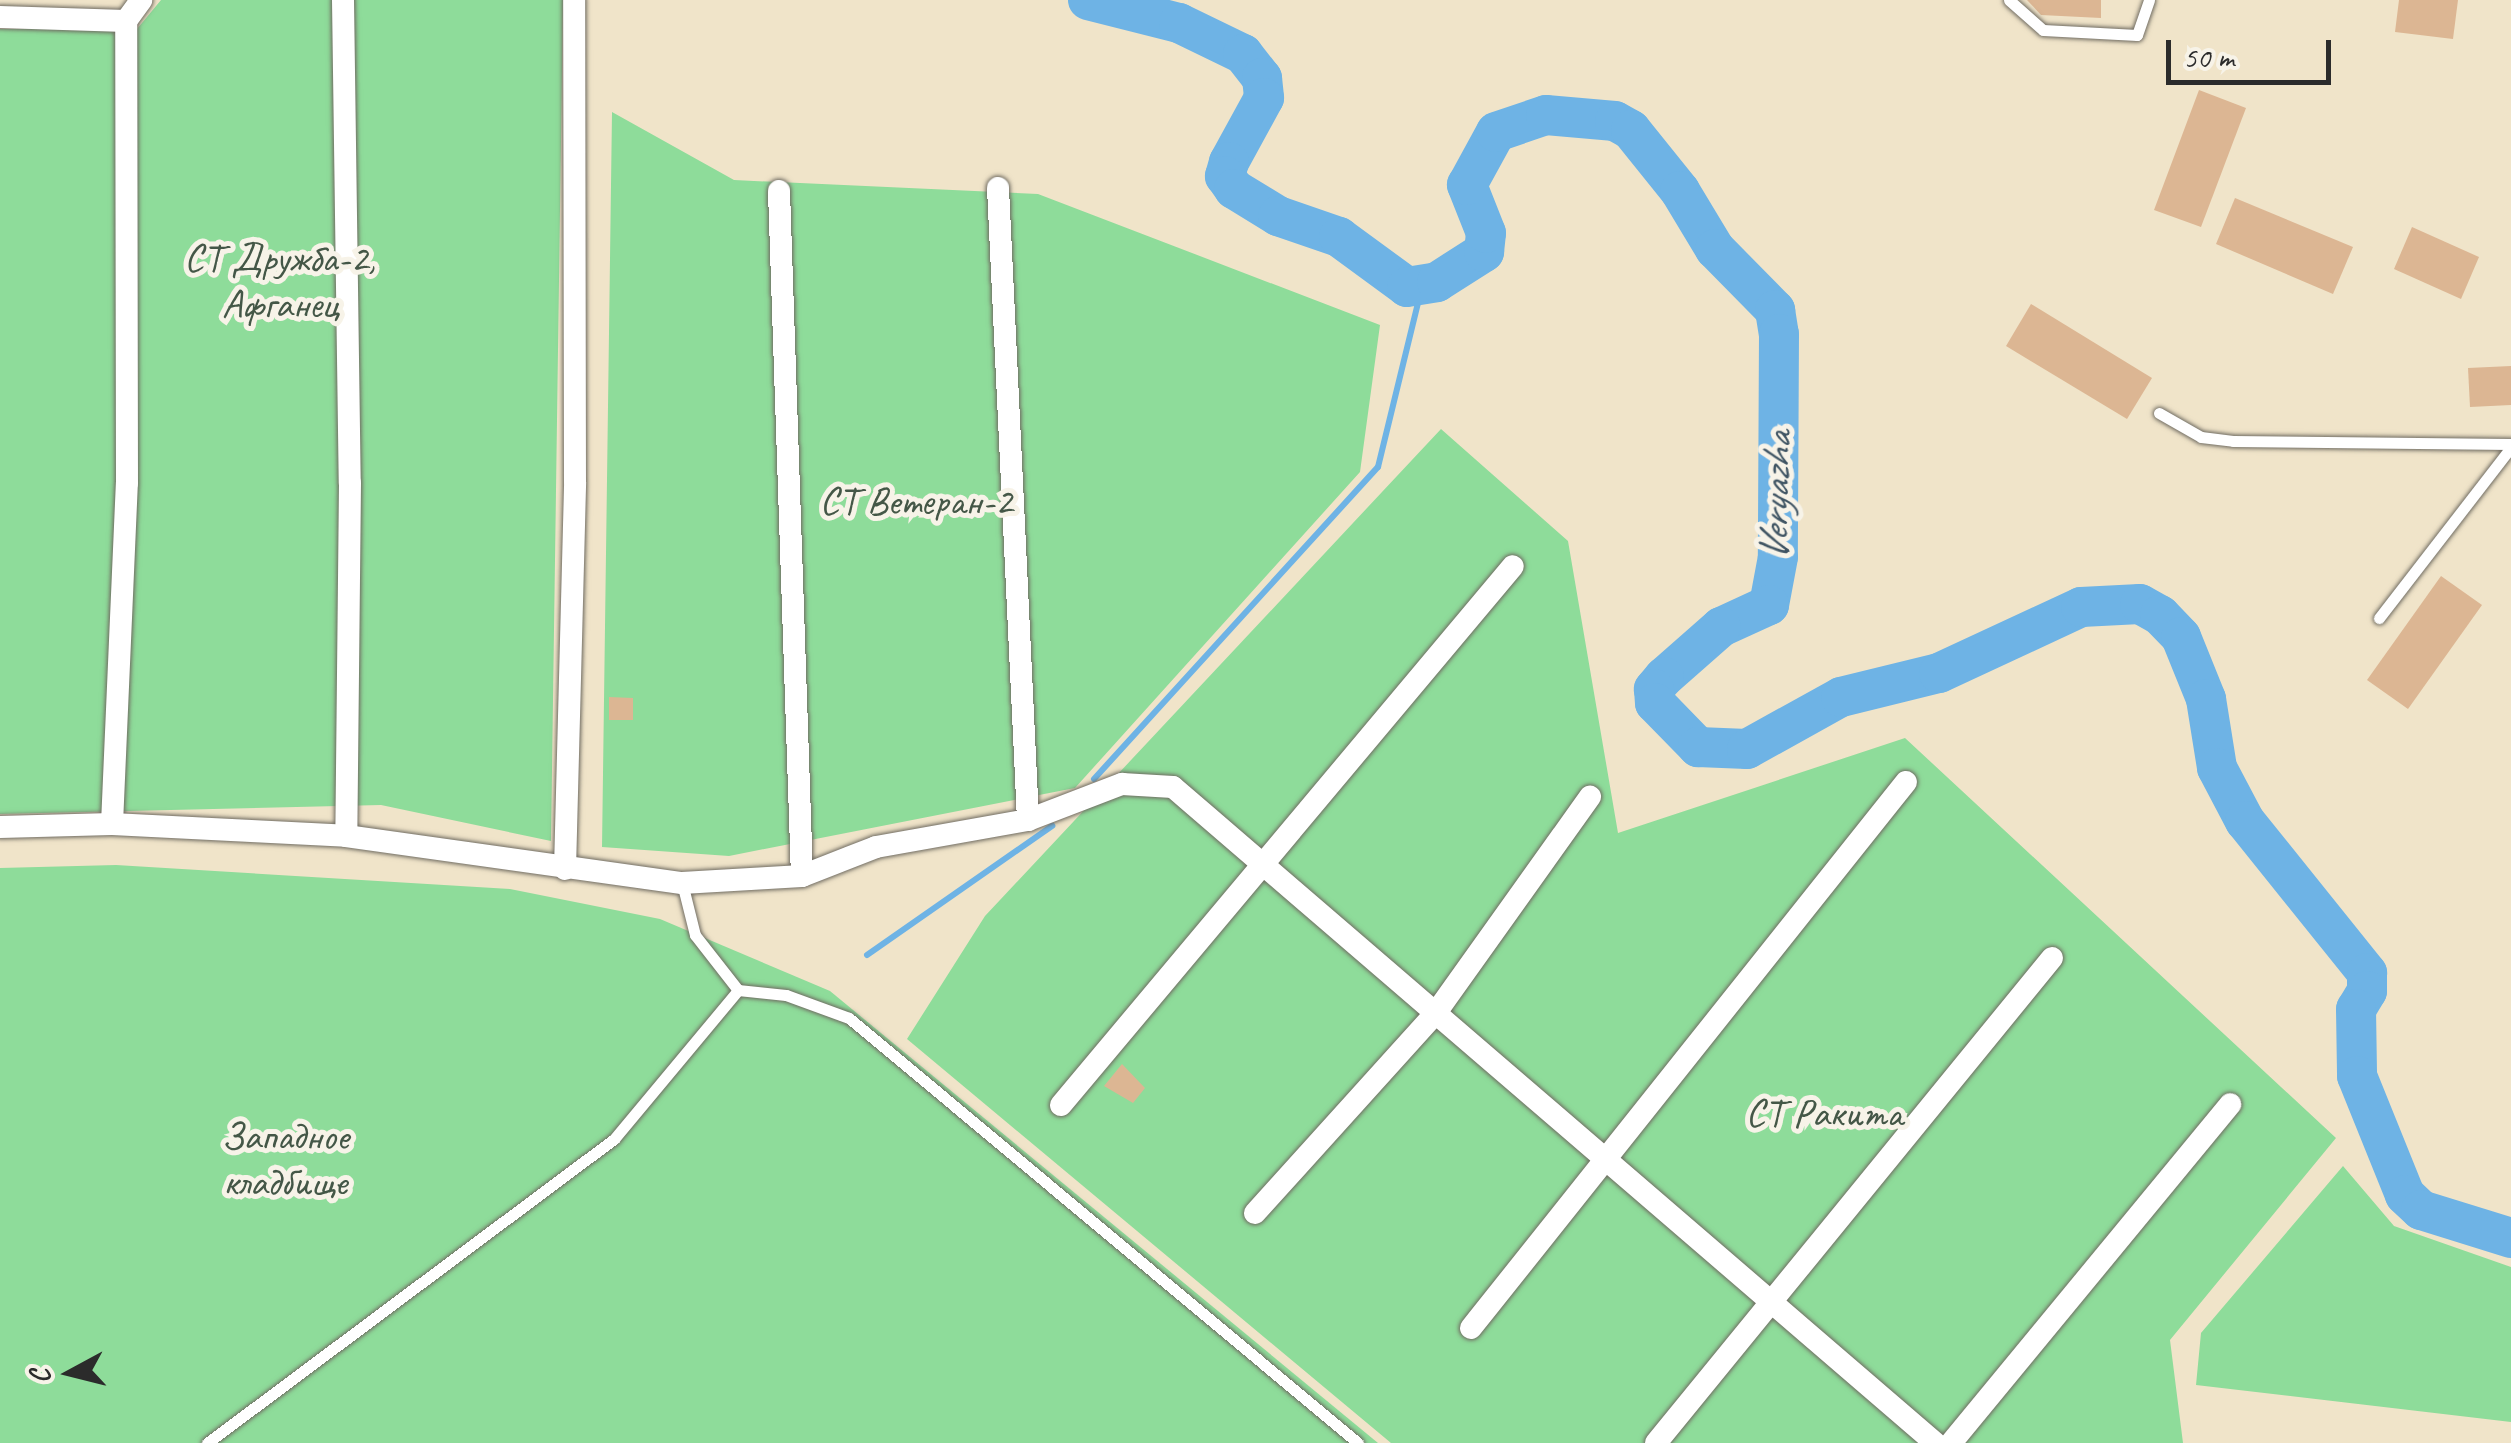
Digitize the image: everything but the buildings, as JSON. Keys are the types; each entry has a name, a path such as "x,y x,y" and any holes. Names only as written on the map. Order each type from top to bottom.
{"street":[{"path":"112,824 126,483 126,21 141,0"},
{"path":"343,0 350,482 346,836"},
{"path":"565,869 575,482 574,0"},
{"path":"0,18 126,21"},
{"path":"998,188 1028,820"},
{"path":"779,191 802,876"},
{"path":"1060,1105 1514,566"},
{"path":"1471,1328 1906,782"},
{"path":"0,827 112,824 346,836 682,883 802,876 876,848 1028,820 1122,784 1173,786 1935,1443"},
{"path":"1256,1213 1435,1014 1590,797"},
{"path":"1656,1443 2052,958"},
{"path":"1952,1443 2230,1104"}],"lane":[{"path":"2009,0 2043,30 2136,34 2149,0"},
{"path":"2159,413 2201,437 2233,442 2511,446"},
{"path":"2378,618 2511,446"},
{"path":"682,883 694,935 738,990 786,995 849,1018 1358,1443"},
{"path":"207,1443 614,1139 738,990"}],"green space":[{"name":"СТ Дружба-2, Афганец","path":"161,0 563,0 551,841 381,805 0,814 0,29 137,29"},
{"name":"СТ Ветеран-2","path":"612,112 734,180 1038,194 1380,325 1360,472 1075,788 729,856 602,847"},
{"name":"СТ Ракита","path":"1441,429 1568,541 1618,833 1905,738 2336,1138 2170,1340 2183,1443 1391,1443 907,1039 985,916"},
{"name":"Западное кладбище","path":"116,865 510,889 660,919 830,991 1378,1443 0,1443 0,868"},
{"path":"2343,1166 2394,1226 2511,1267 2511,1422 2196,1385 2201,1333"}],"waterway":[{"name":"Veryazha","path":"1088,0 1179,23 1243,54 1262,78 1264,98 1229,162 1225,176 1234,189 1278,216 1339,237 1407,287 1437,282 1484,252 1486,233 1467,185 1496,132 1546,115 1615,121 1631,130 1680,191 1715,249 1775,310 1779,334 1778,557 1769,605 1721,627 1664,677 1654,689 1655,703 1698,747 1747,749 1841,697 1939,673 2081,607 2140,604 2160,615 2181,637 2206,699 2217,768 2245,821 2367,973 2367,991 2356,1009 2357,1076 2405,1195 2421,1210 2511,1238"},
{"path":"1094,779 1378,467 1422,287"},
{"path":"867,955 1052,826"}]}
